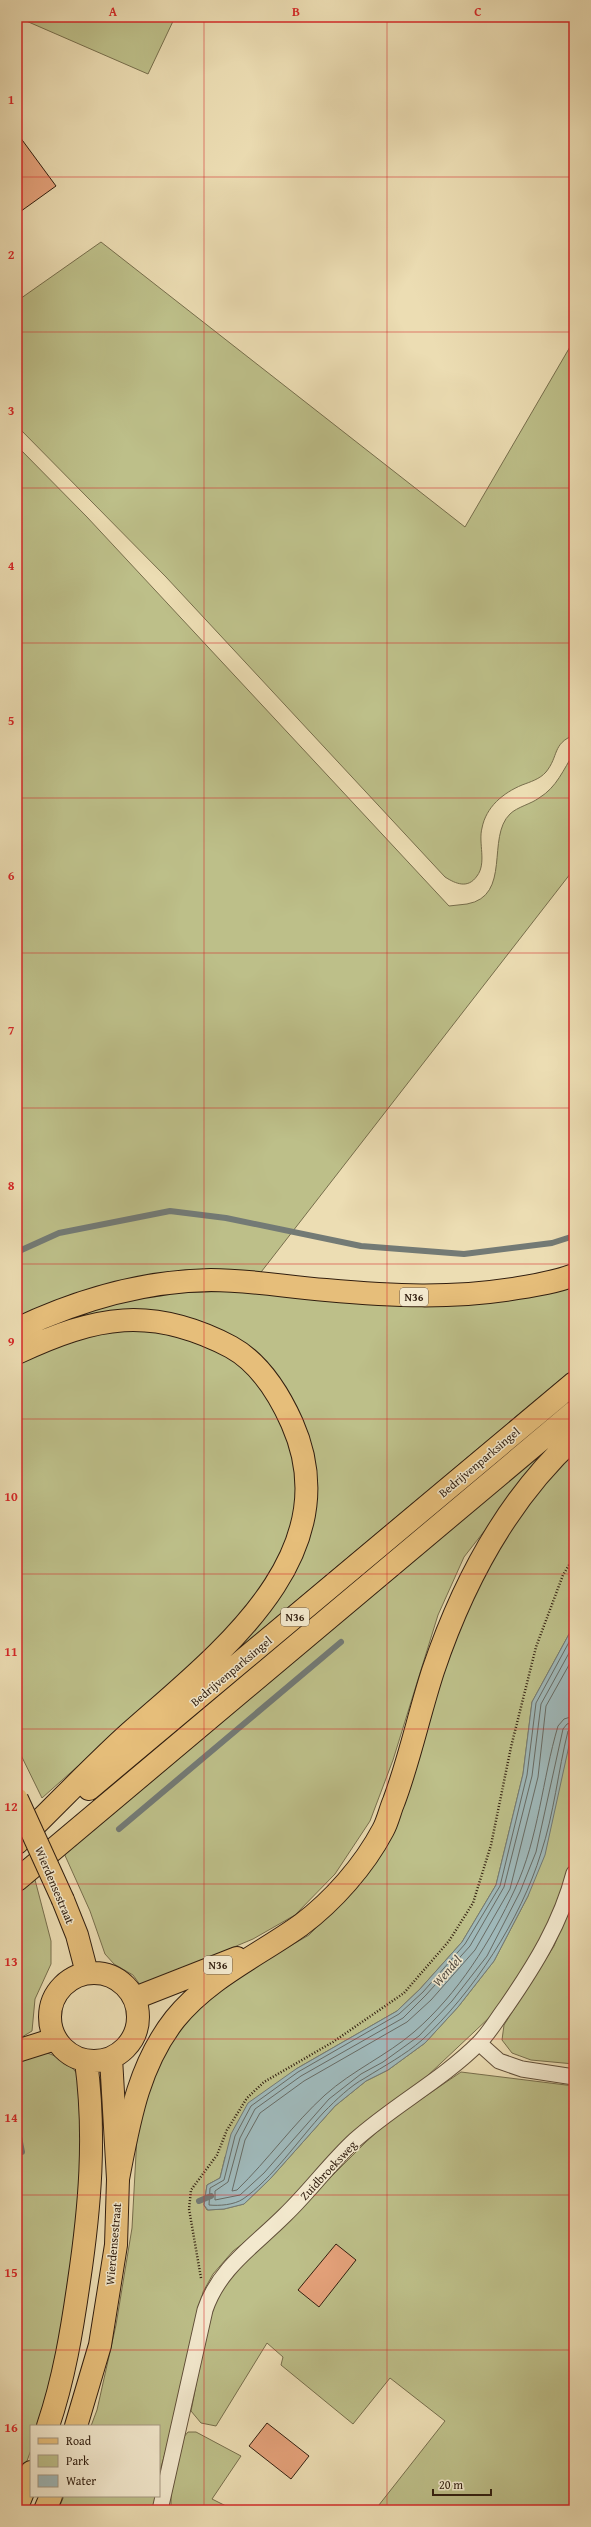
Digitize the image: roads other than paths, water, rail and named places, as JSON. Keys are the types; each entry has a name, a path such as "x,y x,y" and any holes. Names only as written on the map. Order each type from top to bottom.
{"main road":[{"name":"N36","path":"17,1329 80,1302 130,1289 177,1282 253,1282 340,1291 444,1297 486,1293 558,1281 574,1275"},
{"name":"N36","path":"17,1352 78,1327 112,1320 155,1321 202,1332 240,1352 263,1374 282,1399 301,1443 307,1484 304,1518 296,1550 271,1595 219,1653 102,1758 17,1843"},
{"name":"Bedrijvenparksingel","path":"17,1852 574,1383"},
{"name":"Bedrijvenparksingel","path":"17,1880 574,1412"},
{"name":"N36","path":"135,1998 262,1948 301,1924 347,1882 383,1830 407,1766 433,1672 453,1618 480,1563 511,1510 574,1438"},
{"name":"Wierdensestraat","path":"17,1799 63,1900 77,1935 87,1973"},
{"path":"118,2179 134,2100 146,2066 156,2047 184,2009 262,1948"},
{"path":"87,1973 102,1973 115,1978 126,1987 135,1998 138,2019 132,2040 123,2050 111,2058 99,2061 86,2061 63,2049 55,2039 50,2025 50,2011 54,1998 62,1986 74,1977 87,1973"},
{"path":"17,2051 55,2039"},
{"name":"Wierdensestraat","path":"76,2425 100,2345 116,2245 118,2179 111,2058"},
{"path":"48,2425 57,2397 72,2333 90,2201 92,2114 86,2061"},
{"path":"17,2507 30,2474"},
{"path":"45,2510 51,2497"}],"street":[{"name":"Zuidbroeksweg","path":"160,2510 204,2310 210,2294 233,2262 290,2211 355,2141 388,2112 427,2085 479,2043 523,1982 547,1943 563,1909 574,1873"},
{"path":"479,2043 499,2062 522,2069 574,2077"}],"water":[{"path":"574,1625 574,1723 545,1855 528,1896 494,1961 458,2007 425,2043 388,2070 366,2081 335,2106 270,2179 244,2204 224,2209 208,2210 204,2205 207,2185 220,2178 231,2134 248,2103 296,2069 397,2011 420,1989 462,1942 496,1885 523,1774 532,1702"}],"waterway":[{"path":"17,1252 59,1233 170,1211 226,1218 361,1246 464,1254 552,1243 574,1236"},
{"path":"119,1829 341,1642"},
{"path":"17,2127 22,2152"},
{"name":"Wendel","path":"199,2201 211,2196"}]}
